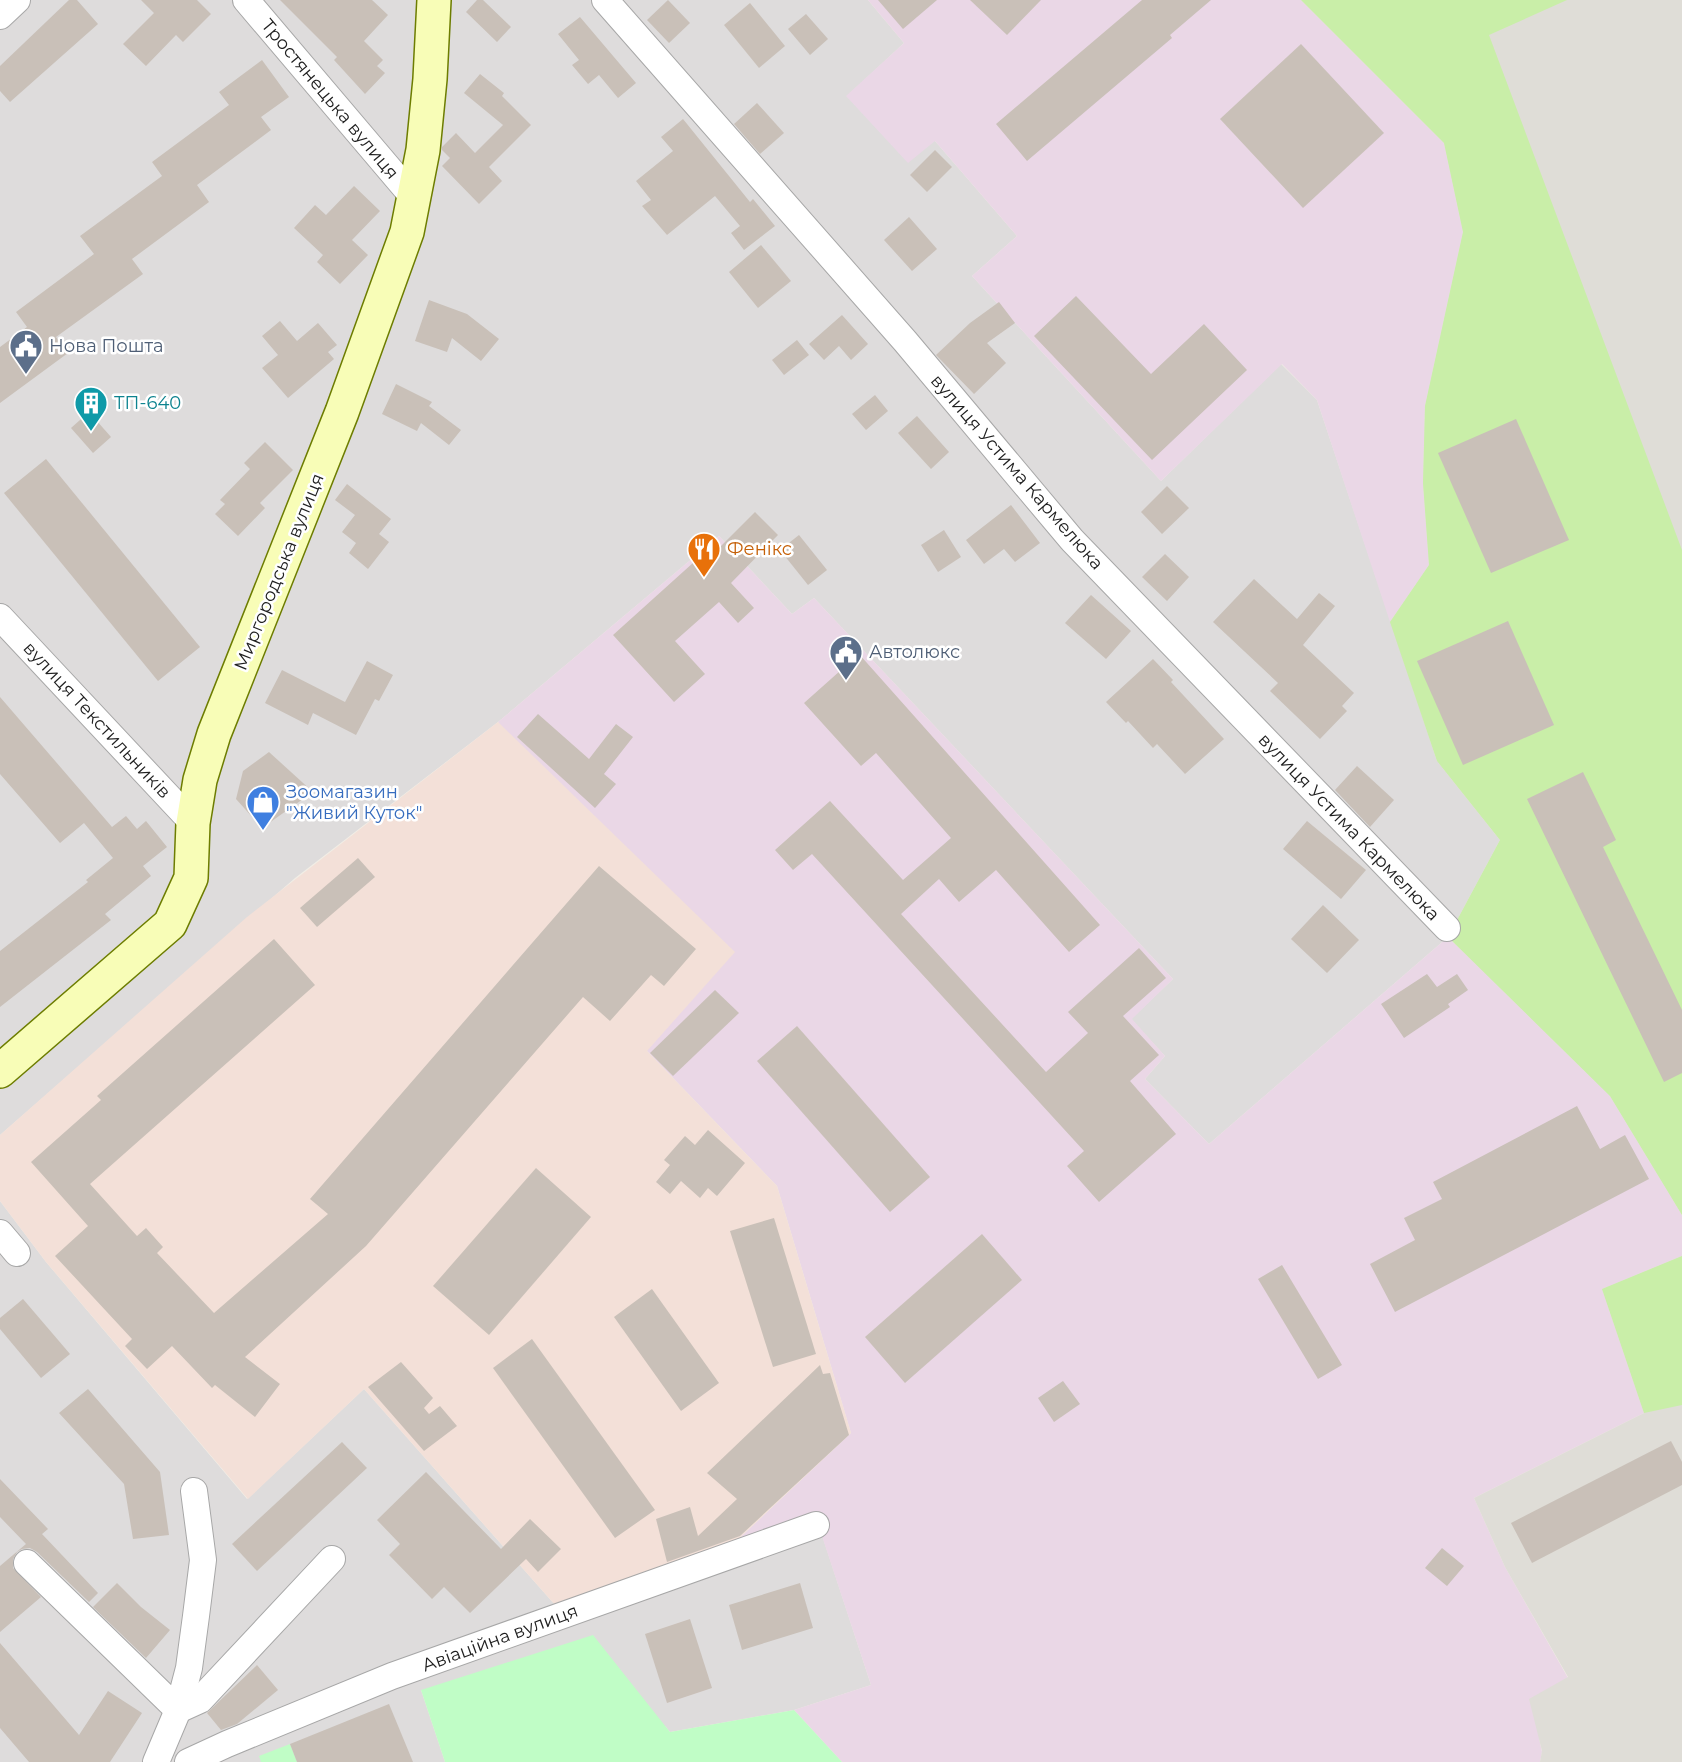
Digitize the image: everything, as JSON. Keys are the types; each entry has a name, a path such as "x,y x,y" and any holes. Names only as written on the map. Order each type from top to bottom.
{"main road":[{"name":"Миргородська вулиця","path":"0,1071 170,924 191,878 193,824 200,780 214,734 342,412 406,232 424,138 434,0"}],"street":[{"path":"0,16 17,0"},
{"name":"Тростянецька вулиця","path":"246,0 414,198"},
{"name":"вулиця Устима Кармелюка","path":"605,0 905,341 1072,540 1447,927"},
{"name":"вулиця Текстильників","path":"0,617 193,824"},
{"path":"0,1233 17,1253"},
{"path":"156,1762 178,1710 189,1668 203,1560 194,1491"},
{"name":"Авіаційна вулиця","path":"188,1762 392,1676 816,1525"},
{"path":"178,1710 200,1700 332,1559"},
{"path":"27,1563 178,1710"}],"shaded area":[{"path":"15,0 868,0 904,43 847,96 935,141 1017,236 972,276 1161,481 1281,364 1317,400 1437,761 1500,840 1448,937 1209,1144 1145,1079 1165,1056 1131,1019 1173,979 814,598 792,614 719,536 498,722 295,878 0,1135 0,14"},
{"path":"868,0 1301,0 1444,143 1463,232 1425,406 1423,483 1429,565 1390,622 1317,400 1282,364 1161,481 972,276 1017,236 935,141 908,163 846,96 904,43"},
{"path":"1301,0 1682,0 1682,1215 1610,1096 1448,937 1500,840 1437,761 1390,622 1429,565 1423,483 1425,406 1463,232 1444,143"},
{"path":"719,536 792,614 814,598 1173,979 1132,1019 1165,1056 1145,1079 1209,1144 1448,937 1610,1096 1682,1215 1682,1256 1602,1289 1644,1413 1474,1498 1505,1567 1568,1678 1539,1738 1542,1752 1540,1762 842,1762 794,1710 871,1685 820,1530 730,1547 851,1433 777,1186 647,1051 498,722"},
{"path":"498,722 735,952 647,1051 777,1186 851,1433 730,1547 556,1606 364,1389 248,1499 46,1262 0,1201 0,1135 247,917"},
{"path":"0,1201 46,1262 247,1499 364,1389 556,1606 820,1529 871,1685 794,1710 670,1732 665,1726 421,1690 445,1762 0,1762"},
{"path":"1682,1256 1682,1762 1540,1762 1542,1751 1529,1699 1568,1677 1505,1567 1474,1498 1644,1413 1602,1289"}],"green space":[{"path":"1301,0 1567,0 1489,35 1682,550 1682,1215 1610,1096 1448,937 1500,840 1437,761 1390,622 1429,565 1423,483 1425,406 1463,232 1444,143"},
{"path":"1682,1256 1682,1405 1644,1413 1602,1289"},
{"path":"593,1635 670,1732 794,1710 842,1762 445,1762 421,1690"},
{"path":"290,1744 297,1762 261,1762 259,1756"}],"building":[{"path":"69,0 77,0 98,24 10,102 0,91 0,66"},
{"path":"141,0 197,0 211,14 183,42 176,35 146,66 123,44 154,13"},
{"path":"280,0 372,0 388,15 364,41 383,60 377,66 385,73 365,94 334,60 337,57"},
{"path":"477,0 483,0 511,27 497,42 466,12"},
{"path":"668,0 690,23 669,43 647,20"},
{"path":"878,0 937,0 903,29"},
{"path":"970,0 1041,0 1007,35"},
{"path":"1142,0 1211,0 1170,35 1172,38 1027,161 996,124"},
{"path":"750,3 785,46 759,68 724,25"},
{"path":"806,14 828,39 810,55 788,29"},
{"path":"580,17 636,83 618,98 599,75 588,84 572,65 579,60 558,34"},
{"path":"1301,44 1384,133 1303,208 1220,119"},
{"path":"262,60 289,97 261,117 271,130 197,185 209,202 132,259 143,274 56,337 68,353 0,403 0,347 27,327 16,312 94,254 80,236 162,176 152,162 229,105 219,92"},
{"path":"480,74 504,93 502,96 531,125 489,167 502,181 479,204 442,166 450,158 442,147 456,133 475,153 503,125 464,93"},
{"path":"757,103 784,133 760,154 734,124"},
{"path":"683,119 750,202 753,199 775,226 744,250 731,233 740,226 715,196 667,235 642,206 651,200 636,181 673,151 661,137"},
{"path":"935,150 952,167 927,192 910,175"},
{"path":"354,186 380,211 352,240 368,255 340,284 317,262 323,255 294,228 315,205 326,215"},
{"path":"909,217 937,249 912,271 884,240"},
{"path":"761,245 791,281 758,308 729,272"},
{"path":"1076,296 1151,374 1204,324 1247,370 1152,460 1034,336"},
{"path":"429,300 467,314 499,339 481,361 452,338 447,352 415,341"},
{"path":"999,302 1015,323 987,343 1006,363 974,394 936,355 970,323"},
{"path":"842,315 868,344 851,360 839,346 824,360 809,344"},
{"path":"280,321 297,341 318,323 337,345 328,352 334,359 288,398 262,368 278,355 262,336"},
{"path":"797,340 809,355 784,375 772,360"},
{"path":"396,384 432,402 429,406 461,430 449,445 421,423 417,431 382,414"},
{"path":"875,395 888,411 866,430 852,414"},
{"name":"ТП-640","path":"89,412 111,437 93,453 71,428"},
{"path":"917,416 949,452 931,469 898,433"},
{"path":"1516,419 1569,540 1491,573 1438,453"},
{"path":"265,442 293,470 260,503 265,508 238,536 215,514 225,504 220,500 250,469 244,463"},
{"path":"46,459 200,647 158,681 4,493"},
{"path":"347,484 391,519 379,534 389,542 368,569 349,553 356,543 342,532 355,515 335,500"},
{"path":"1167,486 1189,508 1162,534 1141,512"},
{"path":"1011,505 1040,543 1015,562 1004,549 984,564 966,540"},
{"path":"755,512 778,535 731,583 754,608 738,623 719,602 675,641 705,674 674,702 613,635 704,553 709,558"},
{"path":"944,530 961,557 938,572 921,545"},
{"path":"799,535 827,570 808,585 780,550"},
{"path":"1165,554 1189,577 1167,601 1142,577"},
{"path":"1254,579 1297,619 1319,593 1335,606 1303,645 1354,693 1342,706 1347,711 1320,739 1270,691 1278,683 1213,622"},
{"path":"1091,595 1131,631 1106,659 1065,623"},
{"path":"1508,621 1554,725 1463,765 1417,661"},
{"path":"859,654 1100,925 1069,952 996,870 959,902 939,879 901,914 1046,1072 1088,1033 1068,1012 1139,948 1166,978 1123,1016 1159,1055 1130,1081 1176,1134 1099,1202 1067,1166 1084,1151 812,854 793,870 775,850 830,801 903,880 951,838 876,753 861,766 804,703"},
{"path":"1153,659 1173,680 1171,682 1224,739 1185,774 1157,744 1153,748 1128,721 1126,723 1106,702"},
{"path":"367,661 393,675 379,701 375,699 356,735 313,713 308,725 265,703 282,670 345,702"},
{"path":"0,697 112,827 126,816 137,829 146,821 167,847 143,866 151,876 105,914 111,920 0,1007 0,951 88,882 86,880 113,858 84,823 60,843 0,774"},
{"path":"538,714 589,759 616,724 633,737 604,774 616,784 595,808 517,737"},
{"path":"269,752 313,792 262,828 236,799 243,771"},
{"path":"1357,766 1394,800 1370,827 1335,790"},
{"path":"1583,772 1616,840 1603,847 1682,1010 1682,1073 1664,1082 1527,799"},
{"path":"1307,821 1366,870 1341,899 1283,849"},
{"path":"358,858 375,877 317,927 300,908"},
{"path":"599,866 696,949 664,986 651,975 610,1021 583,997 366,1246 245,1357 280,1384 255,1417 215,1385 212,1388 172,1346 147,1369 125,1346 132,1339 55,1256 88,1226 31,1162 101,1100 97,1096 274,939 315,985 90,1184 137,1236 146,1228 163,1247 157,1253 214,1313 328,1214 310,1199"},
{"path":"1323,905 1359,940 1327,973 1291,939"},
{"path":"1427,974 1437,987 1457,974 1468,990 1448,1004 1450,1007 1404,1038 1381,1004"},
{"path":"715,990 739,1013 673,1076 650,1053"},
{"path":"797,1026 930,1177 890,1212 757,1061"},
{"path":"1577,1106 1600,1149 1625,1135 1649,1179 1395,1312 1370,1264 1415,1240 1404,1218 1442,1199 1433,1182"},
{"path":"708,1130 745,1163 717,1196 708,1188 700,1198 681,1181 670,1194 656,1182 670,1165 664,1160 685,1136 695,1145"},
{"path":"536,1168 591,1217 489,1335 433,1286"},
{"path":"774,1218 816,1354 773,1367 730,1231"},
{"path":"982,1234 1022,1280 905,1383 865,1337"},
{"path":"1282,1265 1342,1365 1318,1379 1258,1279"},
{"path":"652,1289 719,1383 681,1411 614,1317"},
{"path":"23,1299 70,1354 41,1378 0,1329 0,1318"},
{"path":"532,1339 655,1510 615,1538 493,1368"},
{"path":"401,1362 433,1398 424,1408 429,1414 440,1406 457,1426 424,1451 368,1387"},
{"path":"820,1365 823,1374 830,1373 849,1435 740,1536 667,1562 656,1519 690,1507 698,1536 737,1499 707,1473"},
{"path":"1063,1381 1080,1404 1054,1422 1038,1398"},
{"path":"88,1389 160,1472 169,1535 133,1539 124,1484 59,1413"},
{"path":"1671,1441 1682,1462 1682,1485 1532,1563 1511,1523"},
{"path":"342,1442 367,1468 257,1571 232,1544"},
{"path":"426,1472 501,1549 530,1519 561,1549 538,1572 526,1559 470,1613 444,1587 432,1599 389,1555 400,1544 377,1520"},
{"path":"0,1479 48,1529 42,1534 98,1593 89,1602 37,1552 30,1548 22,1549 13,1559 13,1568 41,1597 0,1632 0,1566 26,1544 0,1517"},
{"path":"1442,1548 1464,1566 1447,1586 1425,1568"},
{"path":"117,1583 141,1607 170,1630 146,1658 93,1607"},
{"path":"800,1583 813,1628 742,1650 729,1605"},
{"path":"690,1619 712,1688 667,1703 645,1634"},
{"path":"0,1643 79,1735 108,1691 142,1713 110,1762 29,1762 0,1728"},
{"path":"257,1665 278,1690 237,1724 221,1730 207,1713"},
{"path":"389,1704 413,1762 297,1762 290,1744"}],"place":[{"name":"Нова Пошта","path":"26,375"},
{"name":"ТП-640","path":"91,432"},
{"name":"Фенікс","path":"704,578"},
{"name":"Автолюкс","path":"846,681"},
{"name":"Зоомагазин \"Живий Куток\"","path":"263,831"}]}
